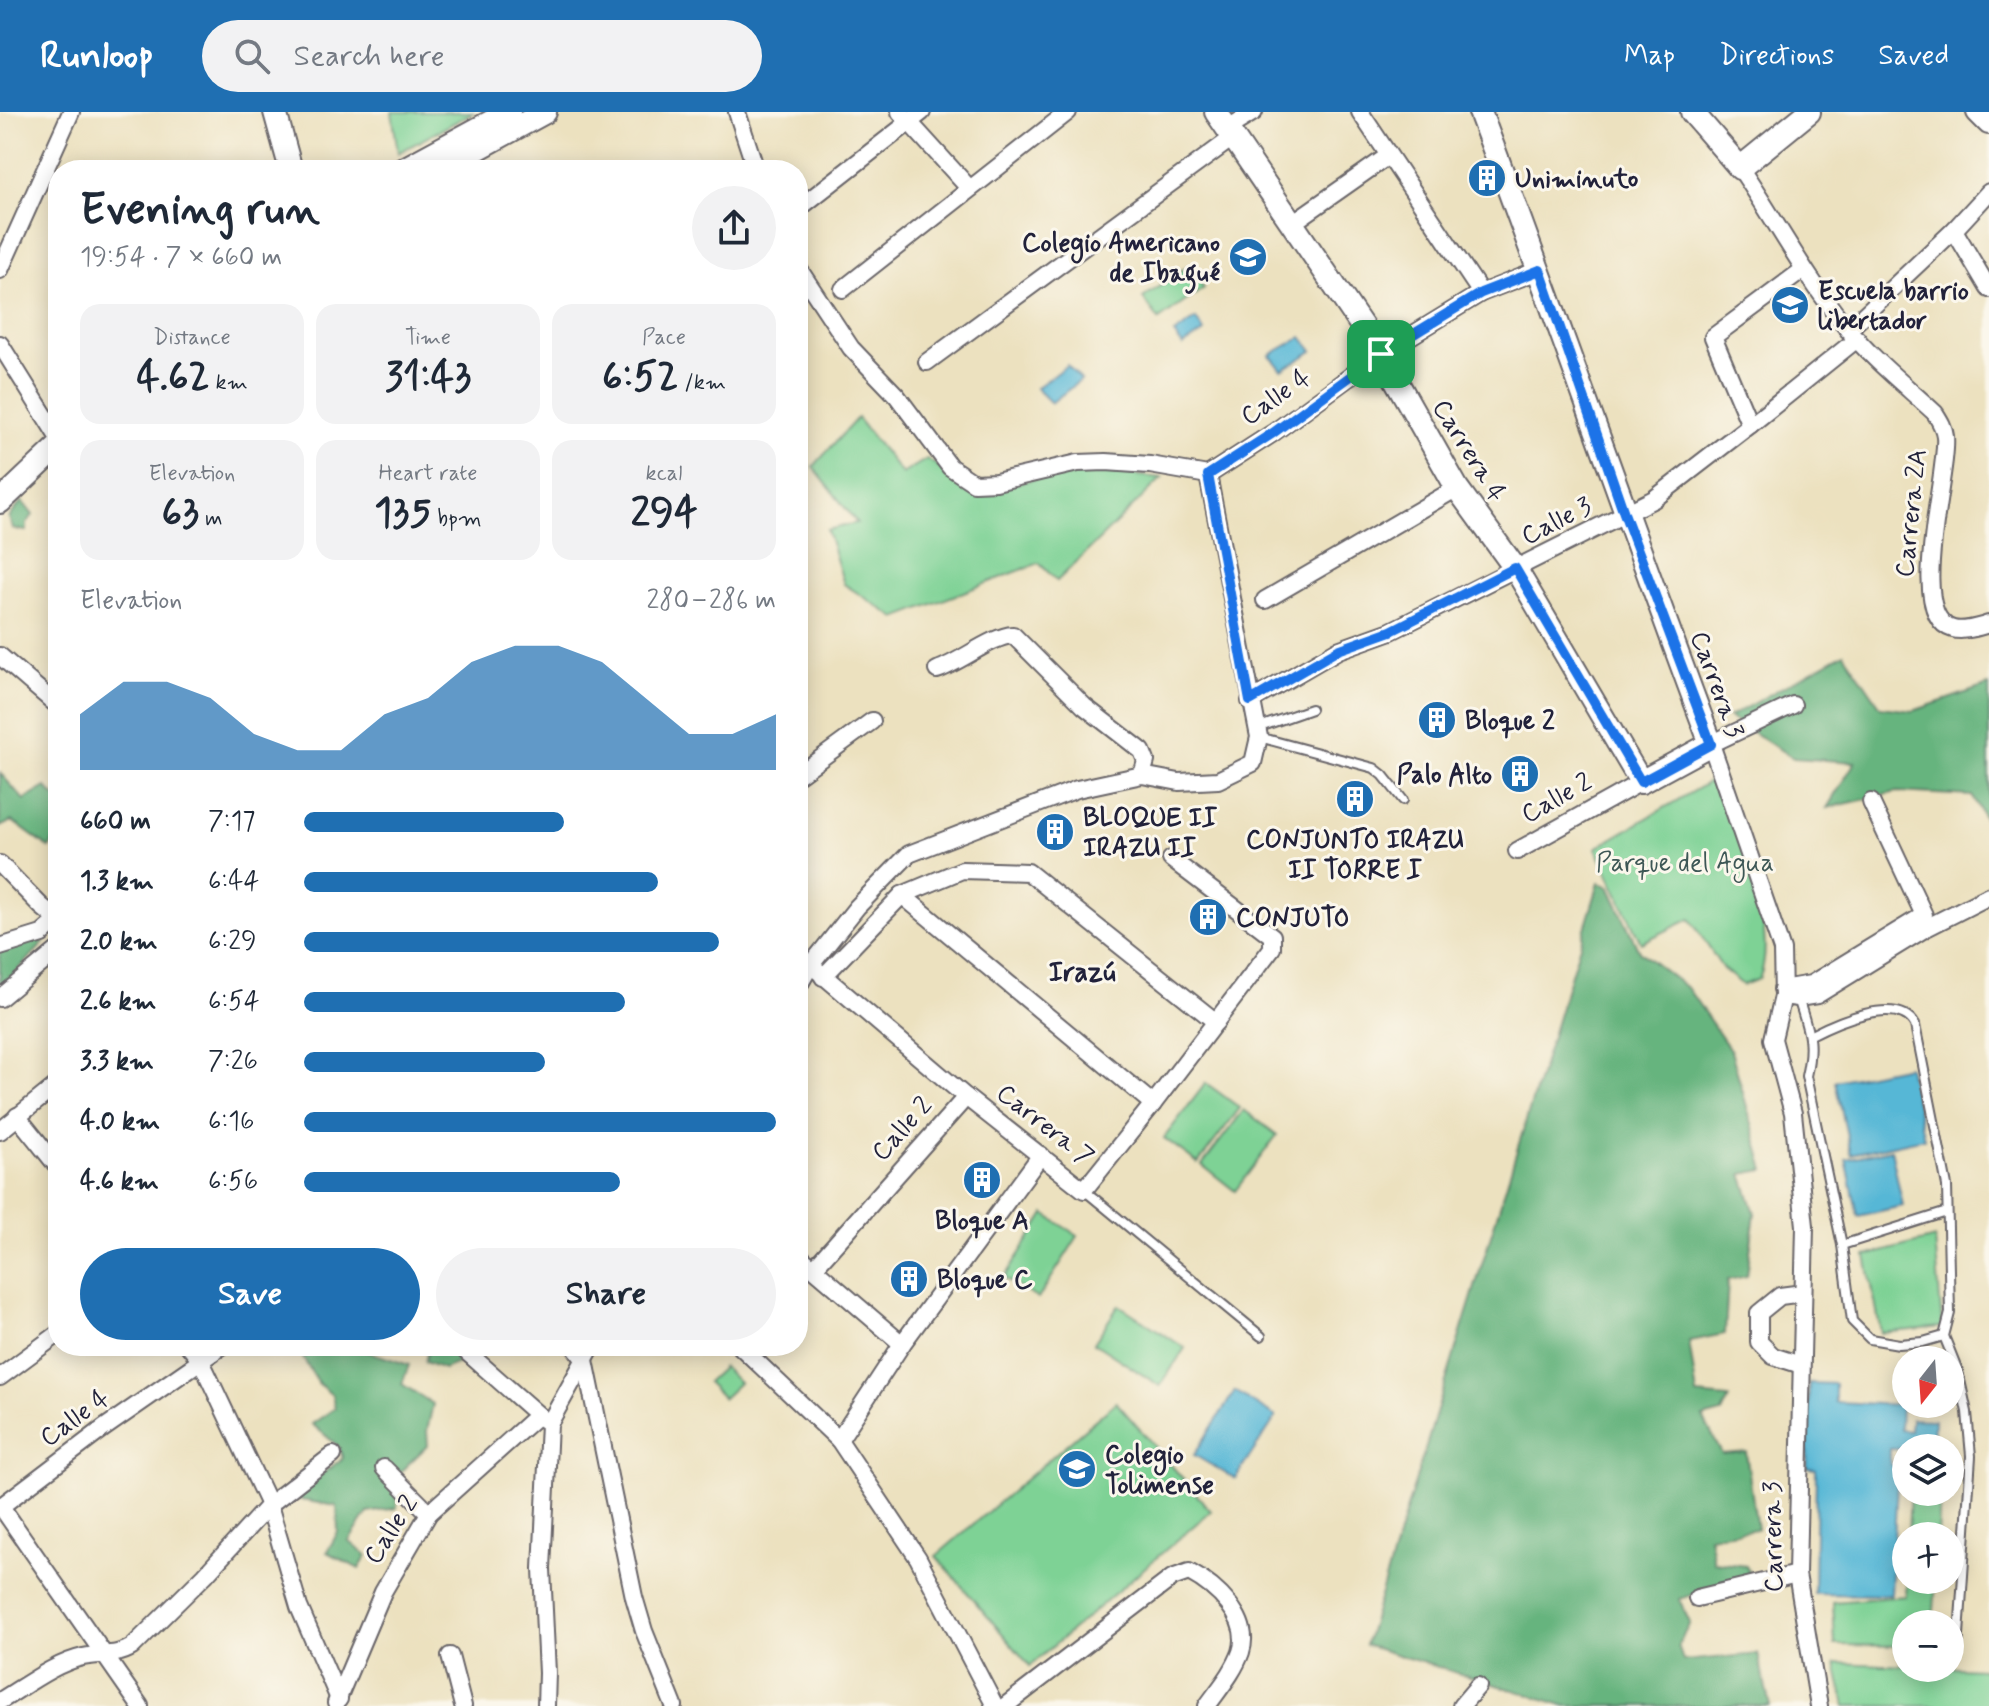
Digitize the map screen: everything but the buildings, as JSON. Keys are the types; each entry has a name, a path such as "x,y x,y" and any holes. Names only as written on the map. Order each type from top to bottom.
{"street":[{"path":"49,160 71,112"},
{"path":"275,112 288,160"},
{"path":"420,160 509,112"},
{"path":"457,160 545,112"},
{"path":"737,112 753,160"},
{"path":"843,289 1068,112"},
{"path":"927,362 1226,125 1254,112"},
{"path":"1360,112 1481,293"},
{"name":"Carrera 3","path":"1480,112 1540,270 1624,513 1711,744 1782,950 1788,994 1773,1039 1793,1113 1805,1226 1797,1574 1819,1706"},
{"name":"Carrera 2A","path":"1692,112 1740,168 1776,220 1803,270 1852,334 1935,413 1944,427 1943,482 1929,591 1936,616 1950,629 1963,630 1989,624"},
{"path":"1740,168 1809,112"},
{"path":"1978,112 1989,123"},
{"path":"808,201 911,115 969,188"},
{"name":"Carrera 4","path":"1226,125 1381,354 1457,488 1515,568 1641,782"},
{"path":"1291,224 1388,156"},
{"path":"0,270 48,163"},
{"name":"Calle 3","path":"1250,701 1338,650 1391,631 1654,499 1750,425 1852,334 1989,192"},
{"path":"1954,230 1989,289"},
{"name":"Calle 4","path":"1208,475 1273,433 1381,354 1481,293 1540,270"},
{"path":"1750,425 1713,337 1803,270"},
{"path":"808,283 851,348 897,396 950,467 974,483 996,482 1078,463 1106,462 1150,465 1208,475 1258,733 1253,763 1218,780 1179,782 1142,775 1077,789 909,854 857,907 810,966"},
{"path":"0,344 48,421"},
{"path":"0,502 48,456"},
{"path":"1265,600 1457,488"},
{"path":"937,670 957,664 1003,635 1013,635 1084,706 1142,751 1146,761 1142,775"},
{"path":"0,656 48,697"},
{"name":"Calle 2","path":"1517,851 1711,744 1793,705"},
{"path":"808,768 872,721"},
{"path":"1788,994 1811,984 1924,915 1871,802"},
{"path":"1084,1190 1216,1022 1274,942 1272,936 1171,859"},
{"path":"0,864 48,912"},
{"path":"810,966 902,895 962,870 1028,872 1216,1022"},
{"path":"902,895 1153,1104"},
{"path":"1788,994 1817,995 1926,928 1989,896"},
{"path":"41,906 42,934 48,942"},
{"path":"0,947 42,934 48,929"},
{"path":"0,998 48,961"},
{"name":"Carrera 7","path":"810,966 966,1097 1084,1190"},
{"path":"0,1131 48,1092"},
{"name":"Calle 2","path":"814,1268 966,1097"},
{"path":"17,1116 48,1155"},
{"path":"839,1440 902,1344 1041,1155"},
{"path":"808,1263 902,1344"},
{"path":"1801,1365 1773,1356 1759,1342 1759,1313 1780,1296 1803,1293"},
{"path":"0,1377 48,1341"},
{"path":"197,1356 269,1505 299,1607 336,1702"},
{"name":"Calle 4","path":"0,1506 104,1428 208,1356"},
{"path":"471,1356 543,1419"},
{"path":"546,1706 542,1569 543,1419 586,1356"},
{"path":"589,1356 634,1597 674,1706"},
{"path":"751,1356 839,1440 918,1558 995,1706"},
{"name":"Calle 2","path":"336,1702 383,1592 429,1513 543,1419"},
{"path":"0,1701 67,1663 83,1657 119,1655 132,1647 205,1575 269,1505 333,1455"},
{"path":"384,1468 429,1513"},
{"path":"0,1506 140,1706"},
{"path":"1005,1706 1172,1578 1189,1572 1205,1581 1230,1605 1242,1631 1242,1649 1231,1672 1207,1706"},
{"path":"1697,1598 1797,1574"},
{"path":"450,1656 463,1706"},
{"path":"1461,1706 1478,1686"}],"lane":[{"path":"1258,733 1311,709"},
{"path":"1258,733 1374,768 1403,800"},
{"path":"1788,994 1811,1035 1811,1056 1806,1076 1842,1245 1852,1321 1870,1339 1899,1344 1944,1336"},
{"path":"1811,1035 1835,1023 1889,1010 1911,1018 1947,1186 1950,1313 1944,1336 1958,1371 1967,1412 1971,1456 1961,1610"},
{"name":"Carrera 7","path":"1084,1190 1261,1336"},
{"path":"1842,1245 1947,1212"}],"green space":[{"path":"392,112 474,112 398,153"},
{"path":"1188,266 1204,288 1159,320 1143,298"},
{"path":"857,418 902,474 927,459 977,492 1077,469 1162,478 1057,581 1039,563 896,618 844,584 827,530 857,523 813,467"},
{"path":"22,501 33,515 27,523 27,531 13,529 9,518"},
{"path":"1844,653 1881,707 1913,711 1989,685 1989,827 1972,796 1897,792 1827,808 1855,762 1793,758 1729,717"},
{"path":"0,773 24,800 46,787 48,789 48,847 12,821 0,827"},
{"name":"Parque del Agua","path":"1719,776 1753,878 1764,934 1764,959 1759,979 1743,985 1723,969 1690,919 1641,943 1596,848"},
{"path":"1599,883 1609,886 1639,951 1688,989 1731,1051 1765,1170 1742,1174 1755,1213 1747,1276 1728,1280 1725,1334 1689,1341 1697,1395 1729,1398 1722,1413 1703,1418 1722,1454 1746,1452 1757,1529 1709,1536 1714,1562 1746,1566 1751,1577 1679,1599 1690,1623 1678,1645 1683,1661 1758,1654 1770,1706 1566,1706 1365,1645"},
{"path":"40,937 44,943 0,989 0,951"},
{"path":"1206,1083 1240,1108 1198,1163 1164,1138"},
{"path":"1244,1110 1277,1135 1235,1191 1202,1165"},
{"path":"1045,1214 1078,1236 1038,1299 1004,1278"},
{"path":"1935,1238 1942,1327 1881,1333 1866,1256"},
{"path":"1119,1305 1185,1348 1160,1386 1094,1343"},
{"path":"382,1356 409,1365 402,1384 433,1404 427,1431 428,1445 397,1475 397,1508 368,1513 349,1541 367,1556 359,1569 327,1552 338,1532 337,1506 301,1500 297,1493 343,1458 338,1446 312,1424 335,1408 332,1395 319,1384 303,1358"},
{"path":"426,1356 458,1356 458,1363 444,1369 425,1362"},
{"path":"723,1367 739,1383 723,1398 707,1382"},
{"path":"1116,1402 1211,1511 1030,1666 936,1556"},
{"path":"1909,1506 1939,1506 1939,1522 1909,1522"},
{"path":"1935,1594 1934,1610 1892,1610 1892,1646 1835,1645 1833,1602"},
{"path":"1836,1663 1892,1665 1892,1682 1964,1682 1964,1668 1982,1669 1989,1677 1989,1706 1845,1706"}],"water":[{"path":"1196,319 1204,332 1183,346 1174,334"},
{"path":"1302,337 1313,351 1282,370 1270,355"},
{"path":"1067,365 1081,380 1051,403 1036,388"},
{"path":"1908,1066 1924,1138 1851,1154 1835,1081"},
{"path":"1891,1149 1903,1206 1858,1216 1846,1159"},
{"path":"1809,1383 1835,1384 1835,1402 1892,1405 1892,1418 1900,1418 1900,1430 1910,1431 1911,1419 1934,1420 1934,1434 1892,1434 1892,1506 1896,1506 1895,1522 1892,1522 1891,1595 1814,1594 1816,1469 1807,1468"},
{"path":"1235,1391 1276,1417 1235,1479 1194,1455"}],"place":[{"name":"Uniminuto","path":"1487,178"},
{"name":"Colegio Americano de Ibagué","path":"1248,257"},
{"name":"Escuela barrio libertador","path":"1790,305"},
{"name":"Bloque 2","path":"1437,720"},
{"name":"Palo Alto","path":"1520,774"},
{"name":"CONJUNTO IRAZU II TORRE I","path":"1355,799"},
{"name":"BLOQUE II IRAZU II","path":"1055,832"},
{"name":"CONJUTO","path":"1208,917"},
{"name":"Bloque A","path":"982,1180"},
{"name":"Bloque C","path":"909,1279"},
{"name":"Colegio Tolimense","path":"1077,1469"}],"district":[{"name":"Irazú","path":"1082,971"}],"route":[{"path":"1540,270 1624,513 1711,744 1641,782 1515,568 1391,631 1338,650 1250,701 1208,475 1273,433 1381,354 1481,293 1540,270"}]}
